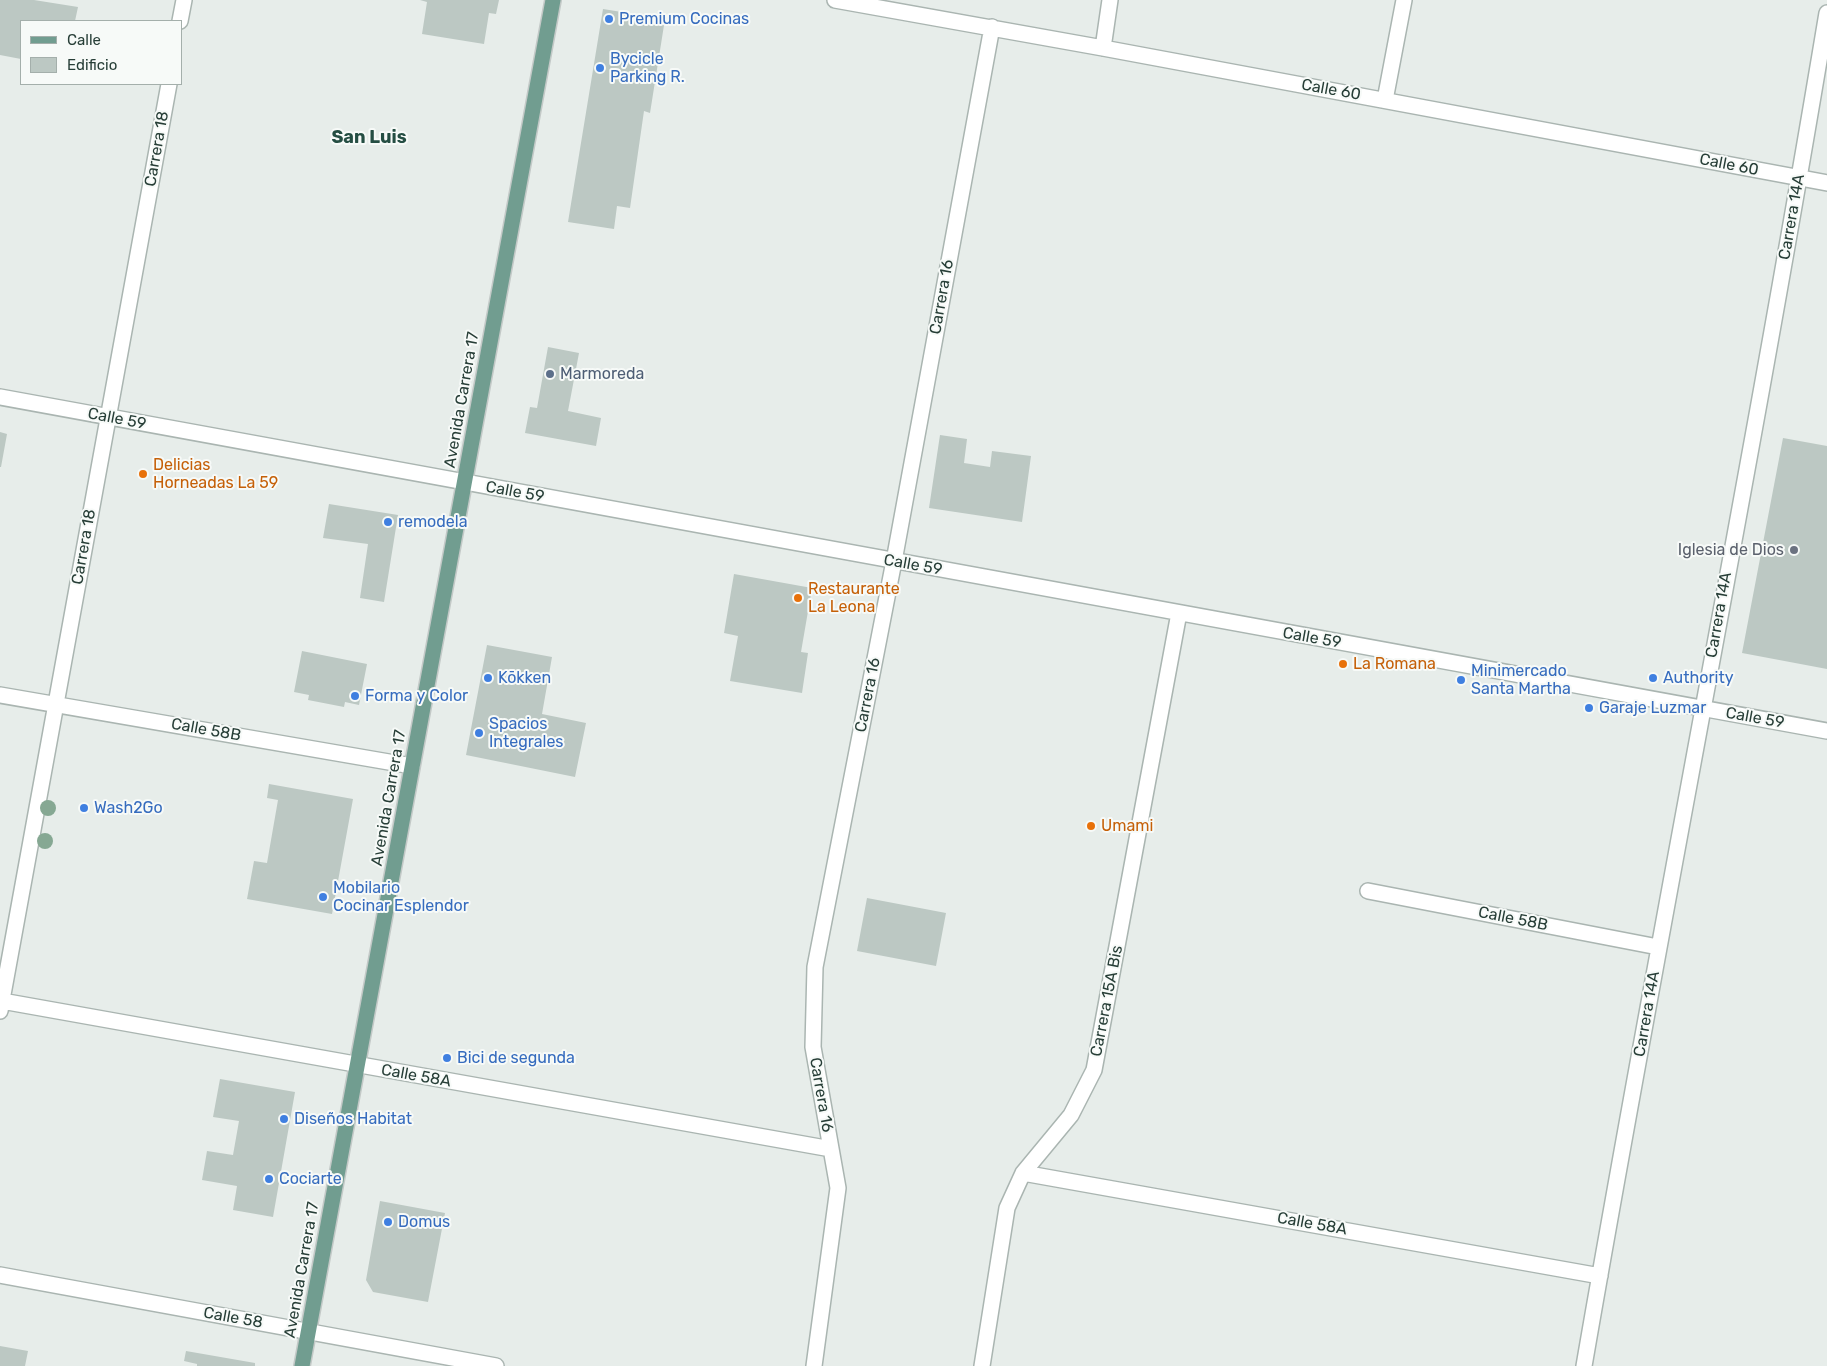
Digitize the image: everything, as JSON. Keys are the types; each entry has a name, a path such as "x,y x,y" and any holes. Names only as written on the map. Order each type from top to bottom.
{"main road":[{"name":"Avenida Carrera 17","path":"302,1366 554,0"}],"street":[{"path":"180,20 184,0"},
{"name":"Calle 60","path":"835,0 992,27 1827,183"},
{"path":"1103,48 1110,0"},
{"path":"1385,100 1404,0"},
{"name":"Carrera 14A","path":"1584,1366 1658,947 1800,178 1827,12"},
{"name":"Carrera 16","path":"814,1366 838,1188 812,1047 816,967 894,561 992,27"},
{"name":"Carrera 18","path":"1,1006 169,85"},
{"name":"Calle 59","path":"0,398 1827,732"},
{"name":"Carrera 15A Bis","path":"982,1366 1007,1208 1024,1173 1072,1115 1094,1070 1179,614"},
{"name":"Calle 58B","path":"0,695 412,766"},
{"name":"Calle 58B","path":"1368,891 1658,947"},
{"name":"Calle 58A","path":"1,1006 357,1065 831,1149"},
{"name":"Calle 58A","path":"1024,1173 1600,1276"},
{"name":"Calle 58","path":"0,1275 496,1366"}],"building":[{"path":"0,0 34,0 78,7 75,20 20,20 20,59 0,55"},
{"path":"420,0 499,0 496,14 489,13 484,44 422,34 427,2"},
{"path":"603,9 665,19 650,113 644,111 630,208 617,206 614,229 568,222"},
{"path":"548,347 579,353 568,411 601,418 596,446 525,433 530,407 537,408"},
{"path":"0,432 7,434 1,467 0,467"},
{"path":"940,435 967,439 964,463 990,467 992,451 1031,456 1022,522 929,508"},
{"name":"Iglesia de Dios","path":"1783,438 1827,446 1827,669 1742,653"},
{"path":"329,504 398,515 384,602 360,598 368,544 323,538"},
{"path":"734,574 812,588 801,652 808,653 802,693 730,681 738,636 724,633"},
{"path":"487,645 552,657 542,714 586,723 575,777 466,755"},
{"path":"302,651 367,664 359,705 345,702 344,707 308,700 309,695 294,692"},
{"path":"269,784 353,799 332,914 247,899 254,861 267,863 278,800 267,798"},
{"path":"867,898 946,913 936,966 857,951"},
{"path":"220,1079 295,1092 273,1217 233,1210 237,1186 202,1180 207,1151 233,1155 239,1121 213,1117"},
{"path":"380,1201 445,1213 428,1302 373,1292 366,1280"},
{"path":"0,1346 28,1351 25,1366 0,1366"},
{"path":"186,1351 255,1363 255,1366 197,1366 197,1364 184,1361"}],"place":[{"name":"Premium Cocinas","path":"609,19"},
{"name":"Bycicle Parking R.","path":"600,68"},
{"name":"Marmoreda","path":"550,374"},
{"name":"Delicias Horneadas La 59","path":"143,474"},
{"name":"remodela","path":"388,522"},
{"name":"Iglesia de Dios","path":"1794,550"},
{"name":"Restaurante La Leona","path":"798,598"},
{"name":"La Romana","path":"1343,664"},
{"name":"Kōkken","path":"488,678"},
{"name":"Authority","path":"1653,678"},
{"name":"Minimercado Santa Martha","path":"1461,680"},
{"name":"Forma y Color","path":"355,696"},
{"name":"Garaje Luzmar","path":"1589,708"},
{"name":"Spacios Integrales","path":"479,733"},
{"name":"Wash2Go","path":"84,808"},
{"name":"Umami","path":"1091,826"},
{"name":"Mobilario Cocinar Esplendor","path":"323,897"},
{"name":"Bici de segunda","path":"447,1058"},
{"name":"Diseños Habitat","path":"284,1119"},
{"name":"Cociarte","path":"269,1179"},
{"name":"Domus","path":"388,1222"}],"district":[{"name":"San Luis","path":"369,138"}]}
